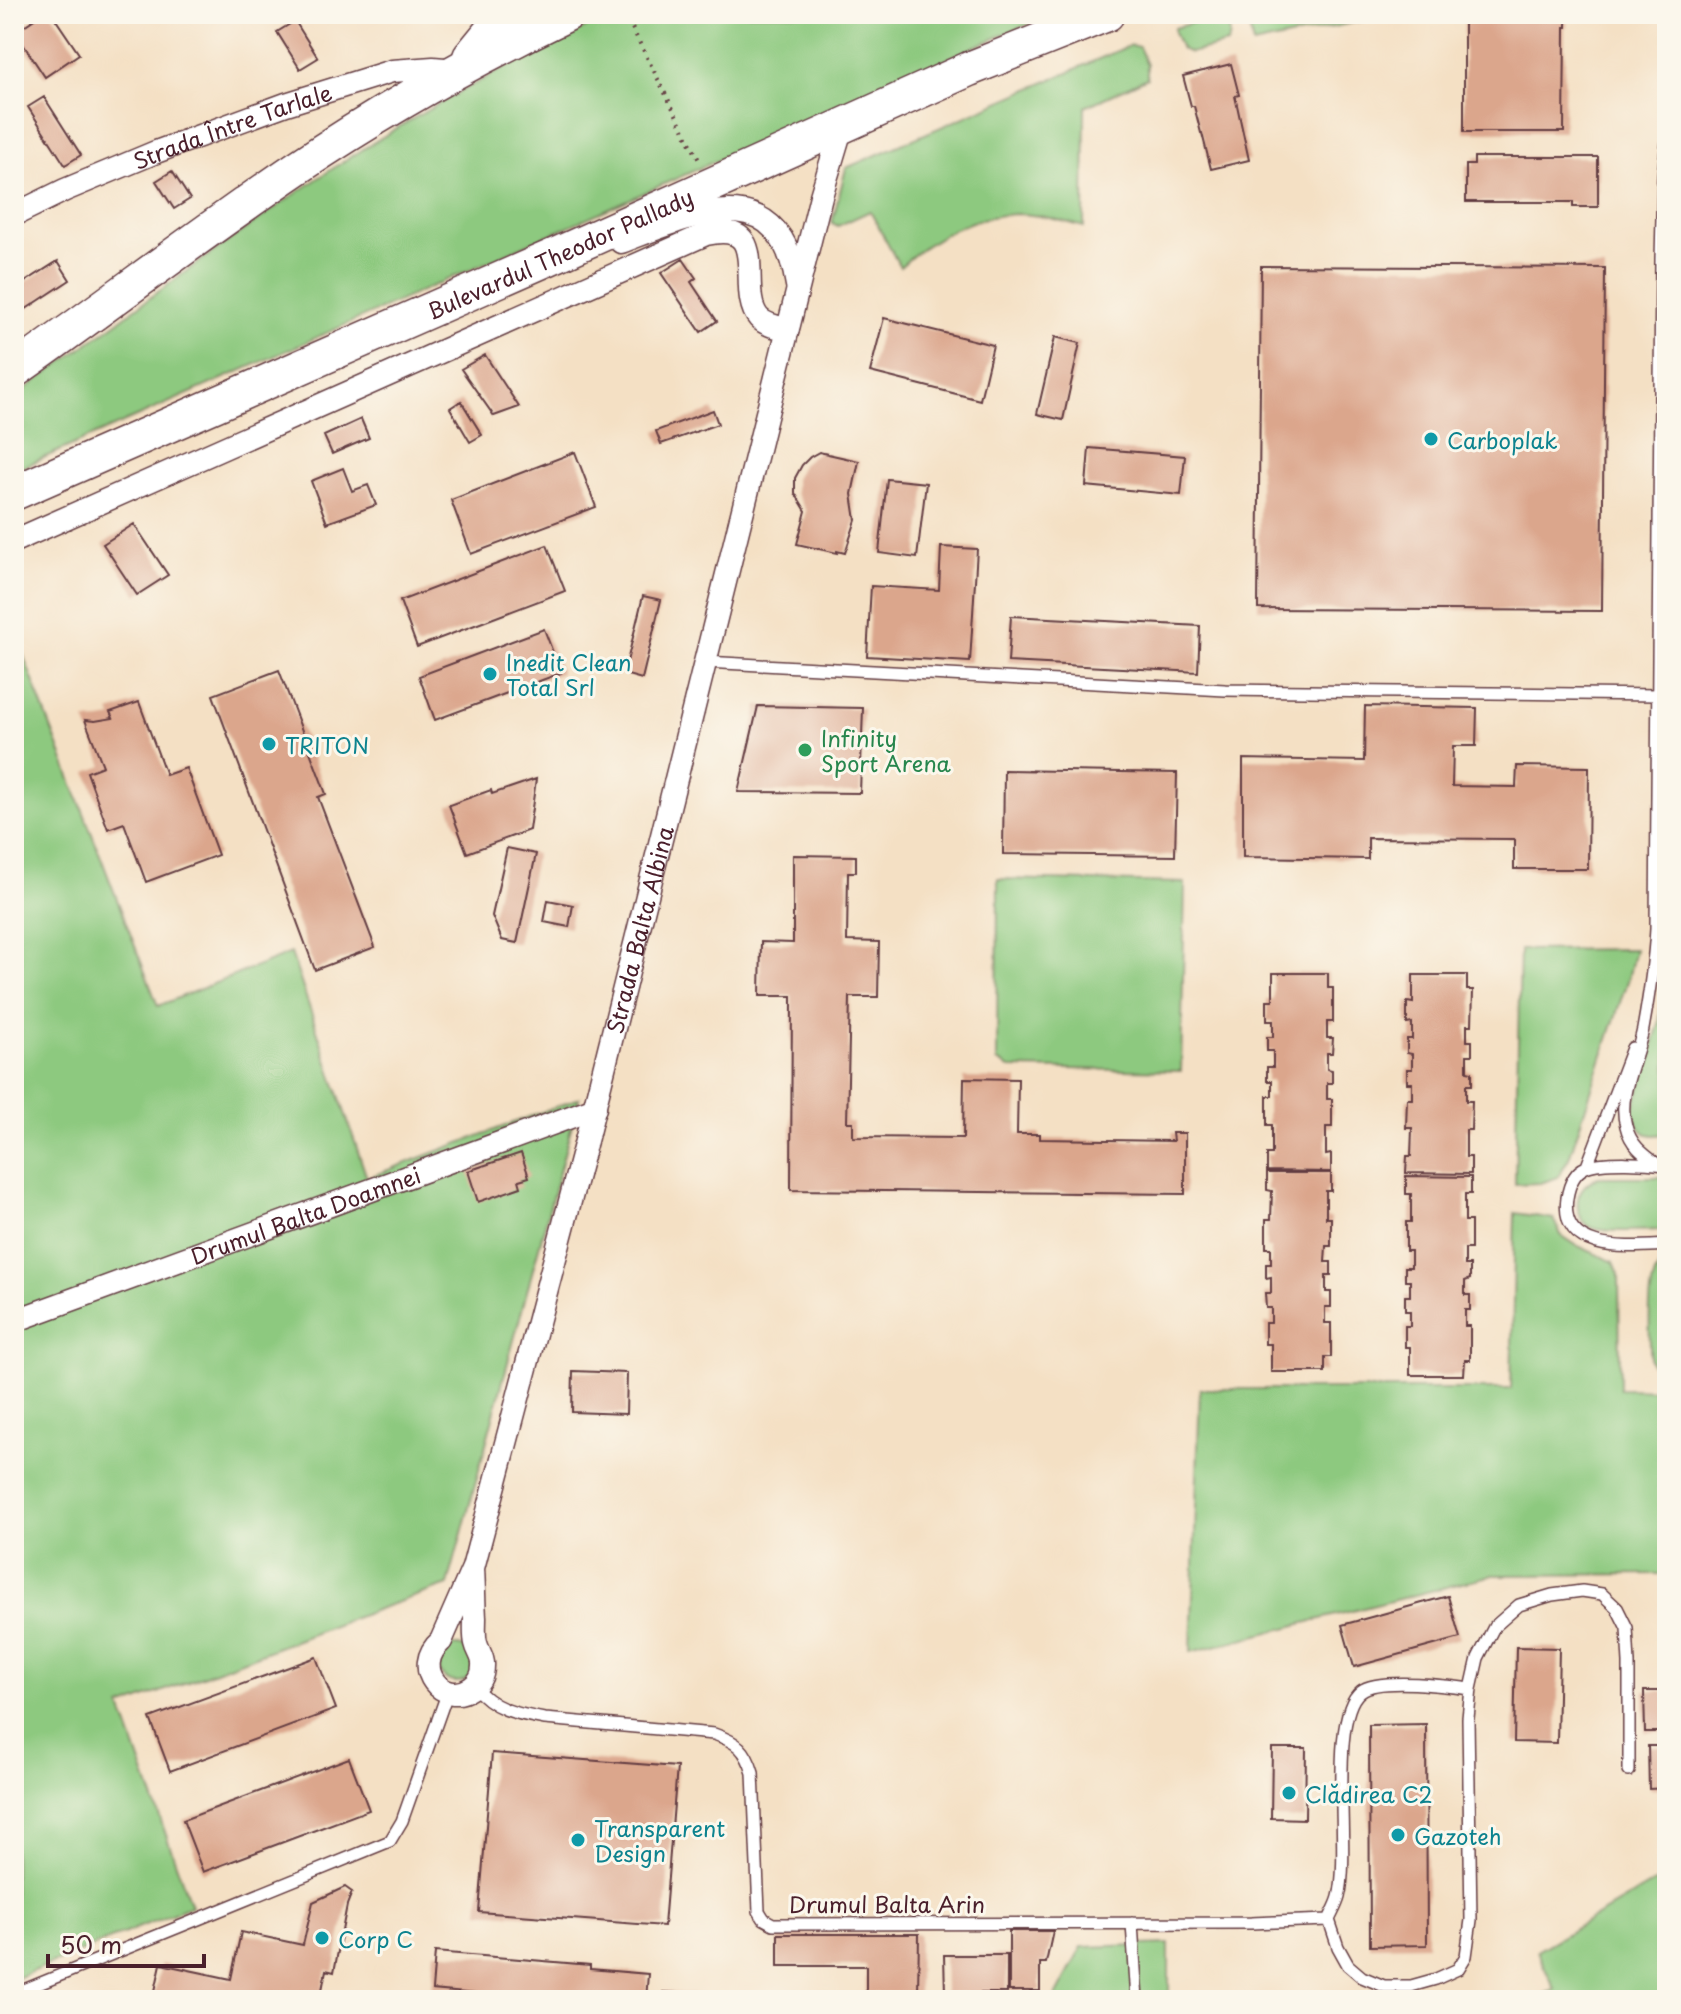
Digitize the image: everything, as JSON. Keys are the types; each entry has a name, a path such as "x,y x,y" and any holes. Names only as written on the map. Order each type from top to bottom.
{"main road":[{"path":"458,70 505,14"},
{"path":"14,371 297,168 420,91 567,14"},
{"name":"Bulevardul Theodor Pallady","path":"14,493 969,69 1107,14"}],"street":[{"name":"Strada Între Tarlale","path":"14,215 107,171 286,104 392,71 458,70"},
{"name":"Strada Balta Albina","path":"448,1691 433,1681 429,1673 430,1655 441,1641 473,1568 595,1108 821,196 842,126"},
{"name":"Strada Balta Albina","path":"558,254 601,249 677,221 705,213 735,210 766,222 783,240 794,267 798,290"},
{"path":"14,541 706,234 732,234 745,245 750,260 750,296 755,311 772,326 788,329"},
{"name":"Drumul Balta Doamnei","path":"14,1321 595,1108"},
{"name":"Strada Balta Albina","path":"473,1568 476,1645 483,1662 480,1679 474,1686"},
{"path":"441,1641 459,1637 476,1645"},
{"path":"448,1691 462,1692 474,1686"}],"lane":[{"path":"1662,1165 1643,1154 1633,1142 1627,1130 1624,1103 1645,1014 1657,917 1661,243 1667,141"},
{"path":"705,662 1225,690 1658,695"},
{"path":"1587,1166 1645,1014"},
{"path":"1662,1165 1587,1166 1571,1182 1567,1217 1578,1235 1589,1241 1667,1245"},
{"path":"1471,1689 1387,1684 1362,1689 1350,1704 1343,1730 1342,1870 1339,1896 1329,1920 1348,1965 1362,1977 1384,1986 1411,1986 1458,1969 1466,1956 1471,1920 1468,1718 1471,1689 1478,1658 1494,1627 1519,1605 1552,1595 1582,1591 1602,1594 1617,1608 1627,1628 1629,1771"},
{"name":"Drumul Balta Arin","path":"474,1686 492,1704 519,1714 714,1734 730,1740 749,1758 753,1773 759,1911 764,1919 773,1924 1329,1920"},
{"path":"14,1994 390,1841 402,1821 448,1691"},
{"path":"1132,1923 1137,2000"}],"path":[{"path":"625,14 711,186"}],"green space":[{"path":"615,14 1054,14 14,471 14,397 249,226 363,149 469,87"},
{"path":"1246,14 1392,14 1253,45"},
{"path":"1220,15 1229,29 1227,44 1190,53 1181,49 1174,28"},
{"path":"1131,45 1139,47 1147,65 1147,78 1085,107 1084,227 1025,214 984,218 939,237 900,267 870,211 838,226 832,223 846,168"},
{"path":"14,631 158,1006 291,953 367,1178 579,1098 448,1585 121,1707 191,1906 14,1979"},
{"path":"998,879 1185,883 1181,1071 1010,1068 997,1061"},
{"path":"1635,949 1569,1158 1558,1177 1541,1183 1515,1184 1520,950"},
{"path":"1667,956 1667,1133 1653,1135 1643,1132 1633,1110 1659,1024"},
{"path":"1599,1177 1667,1177 1667,1230 1611,1231 1587,1225 1579,1213 1578,1199 1585,1185"},
{"path":"1515,1213 1554,1219 1561,1235 1614,1262 1619,1274 1620,1389 1667,1390 1667,1574 1493,1575 1191,1652 1200,1389 1511,1389"},
{"path":"1667,1259 1666,1372 1652,1365 1650,1359 1649,1320 1654,1277"},
{"path":"456,1646 469,1651 474,1664 469,1677 456,1682 443,1677 438,1664 443,1651"},
{"path":"1667,1875 1667,2000 1528,2000 1555,1990 1537,1951"},
{"path":"1169,1944 1169,2000 1054,2000 1082,1947"}],"building":[{"path":"42,14 52,14 79,54 45,77 15,32"},
{"path":"1464,14 1567,14 1564,132 1464,132"},
{"path":"295,21 318,58 300,69 277,32"},
{"path":"1231,64 1249,160 1211,169 1183,76"},
{"path":"44,97 81,155 65,165 28,107"},
{"path":"1474,157 1598,157 1598,207 1573,207 1573,202 1466,202 1466,165 1474,165"},
{"path":"172,171 190,199 174,209 156,181"},
{"path":"683,259 696,278 691,282 717,321 701,332 661,273"},
{"path":"58,261 70,280 14,317 14,289"},
{"name":"Carboplak","path":"1261,266 1605,268 1602,611 1258,609"},
{"path":"884,318 993,345 980,400 870,372"},
{"path":"1055,337 1080,343 1063,420 1037,414"},
{"path":"485,355 519,407 494,416 461,369"},
{"path":"461,401 482,435 470,442 450,408"},
{"path":"713,410 718,424 661,444 656,431"},
{"path":"361,419 369,438 332,454 324,436"},
{"path":"1089,448 1185,456 1181,495 1086,486"},
{"path":"575,452 596,507 471,554 451,500"},
{"path":"819,452 859,461 852,494 856,520 845,553 797,544 806,511 795,493 795,478 802,465"},
{"path":"343,468 352,491 368,485 376,505 327,523 311,481"},
{"path":"887,479 926,483 917,558 879,553"},
{"path":"134,524 168,575 137,595 103,544"},
{"path":"547,545 565,591 417,647 400,601"},
{"path":"941,547 977,549 970,662 867,656 871,586 939,590"},
{"path":"643,596 661,600 642,679 624,674"},
{"path":"1011,616 1200,626 1198,672 1008,662"},
{"name":"Inedit Clean Total Srl","path":"544,629 561,673 435,720 419,676"},
{"path":"279,670 326,794 318,797 375,947 315,970 213,695"},
{"path":"139,702 166,775 186,768 218,855 146,882 124,823 108,829 87,772 103,766 85,720 113,718 110,712"},
{"name":"Infinity Sport Arena","path":"758,706 863,708 860,793 738,792"},
{"path":"1365,706 1477,708 1476,746 1453,746 1452,786 1516,787 1517,766 1589,767 1588,869 1514,869 1514,839 1368,838 1368,859 1243,857 1243,759 1364,761"},
{"path":"1004,770 1177,773 1175,856 1003,854"},
{"path":"536,779 529,830 467,853 449,805"},
{"path":"507,848 536,854 517,943 502,940 492,916"},
{"path":"793,855 856,856 856,872 848,872 847,941 879,942 878,997 850,997 847,1122 853,1122 853,1137 963,1138 964,1078 1018,1079 1017,1134 1040,1134 1040,1139 1173,1141 1172,1133 1185,1133 1185,1194 791,1190 792,996 760,996 761,942 793,943"},
{"path":"548,900 573,905 569,927 544,922"},
{"path":"1273,973 1328,973 1328,988 1333,988 1333,1022 1327,1022 1327,1038 1333,1038 1332,1053 1327,1053 1327,1069 1332,1070 1332,1083 1327,1083 1327,1099 1332,1099 1332,1127 1326,1127 1326,1155 1331,1154 1331,1172 1267,1171 1267,1154 1272,1154 1272,1125 1267,1125 1267,1096 1272,1096 1272,1081 1267,1081 1267,1067 1273,1067 1273,1051 1267,1051 1267,1037 1273,1037 1273,1021 1267,1021 1267,1000 1273,1000"},
{"path":"1413,975 1467,975 1467,990 1473,990 1472,1025 1467,1025 1467,1041 1472,1041 1472,1055 1467,1055 1467,1071 1472,1072 1472,1085 1466,1085 1466,1101 1472,1101 1471,1130 1466,1130 1466,1157 1471,1157 1471,1174 1406,1173 1407,1156 1411,1156 1412,1128 1406,1128 1407,1099 1412,1099 1412,1083 1407,1083 1407,1069 1412,1069 1412,1054 1407,1053 1407,1039 1412,1039 1412,1023 1407,1024 1407,1002 1413,1003"},
{"path":"521,1153 529,1177 519,1180 521,1187 478,1202 468,1171"},
{"path":"1267,1173 1331,1173 1331,1191 1326,1191 1326,1218 1331,1218 1331,1246 1326,1246 1325,1262 1331,1262 1331,1275 1326,1275 1326,1292 1331,1292 1331,1307 1325,1307 1325,1323 1331,1323 1331,1357 1325,1357 1325,1372 1271,1372 1271,1344 1265,1344 1265,1323 1271,1323 1271,1308 1266,1308 1265,1293 1271,1293 1271,1277 1266,1278 1266,1264 1271,1264 1271,1248 1266,1248 1266,1219 1271,1219 1272,1191 1267,1190"},
{"path":"1406,1176 1471,1177 1471,1194 1465,1194 1465,1221 1471,1221 1471,1249 1465,1249 1465,1265 1470,1265 1465,1295 1470,1295 1470,1310 1465,1310 1465,1326 1470,1326 1470,1360 1465,1360 1464,1375 1410,1375 1410,1347 1405,1347 1405,1326 1410,1326 1410,1311 1405,1311 1405,1296 1410,1296 1410,1281 1405,1281 1405,1267 1411,1267 1411,1251 1406,1251 1406,1222 1411,1222 1411,1194 1406,1194"},
{"path":"573,1371 627,1373 626,1414 572,1412"},
{"path":"1448,1596 1460,1638 1354,1667 1342,1625"},
{"path":"1516,1647 1559,1648 1557,1743 1514,1742"},
{"path":"316,1657 336,1709 170,1771 150,1718"},
{"path":"1644,1691 1667,1691 1667,1732 1645,1732"},
{"name":"Gazoteh","path":"1426,1724 1427,1945 1370,1946 1369,1725"},
{"path":"1648,1746 1667,1746 1667,1788 1649,1789"},
{"name":"Clădirea C2","path":"1272,1748 1306,1748 1305,1819 1271,1818"},
{"name":"Transparent Design","path":"492,1753 677,1767 664,1926 479,1912"},
{"path":"349,1758 369,1810 203,1872 183,1820"},
{"name":"Corp C","path":"345,1887 352,1892 334,1972 326,1970 320,2000 153,2000 161,1964 231,1979 241,1932 303,1945 313,1902"},
{"path":"1009,1931 1053,1931 1046,1963 1040,1963 1040,1991 1009,1991"},
{"path":"778,1934 919,1934 918,1993 866,1993 866,1966 778,1966"},
{"path":"435,1952 590,1965 590,1969 648,1974 646,2000 546,2000 432,1990"},
{"path":"944,1955 1007,1955 1007,1993 945,1993"},
{"path":"663,1992 721,1996 721,2000 662,2000"}],"place":[{"name":"Carboplak","path":"1431,439"},
{"name":"Inedit Clean Total Srl","path":"490,674"},
{"name":"TRITON","path":"269,744"},
{"name":"Infinity Sport Arena","path":"805,750"},
{"name":"Clădirea C2","path":"1289,1793"},
{"name":"Gazoteh","path":"1398,1835"},
{"name":"Transparent Design","path":"578,1840"},
{"name":"Corp C","path":"322,1938"}]}
